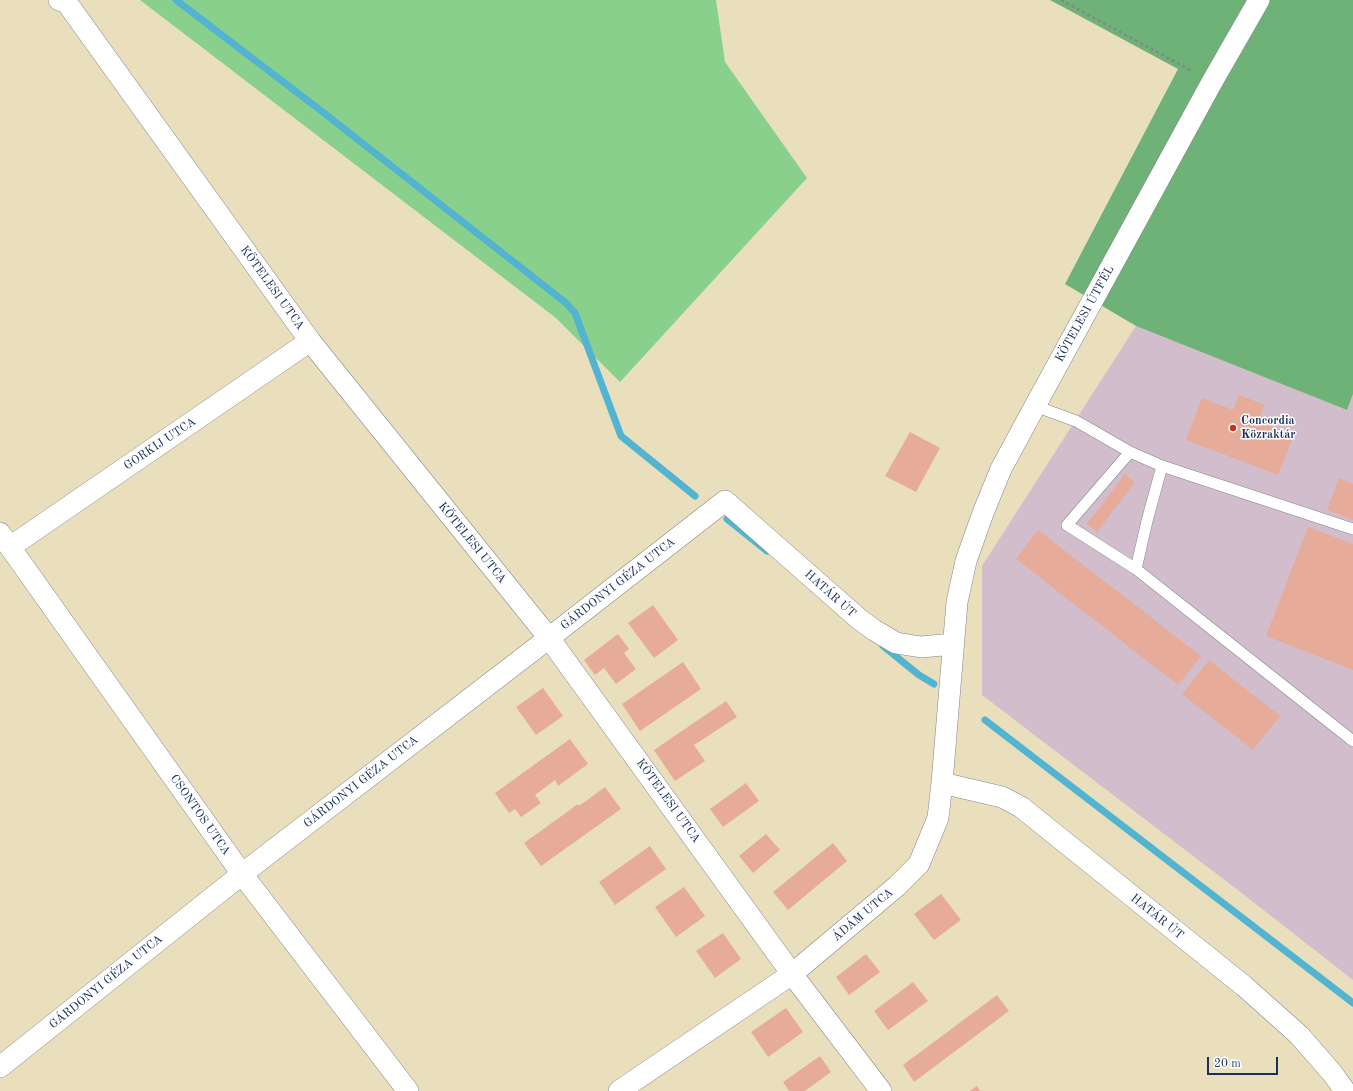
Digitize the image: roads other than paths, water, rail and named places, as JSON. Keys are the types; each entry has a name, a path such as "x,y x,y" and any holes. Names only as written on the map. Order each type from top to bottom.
{"street":[{"name":"KÖTELESI UTCA","path":"59,0 67,3 310,341 549,638 792,974 881,1091"},
{"name":"KÖTELESI ÚTFÉL","path":"953,644 957,602 966,561 973,536 1001,469 1212,82 1259,0"},
{"name":"GORKIJ UTCA","path":"3,538 310,341"},
{"name":"GÁRDONYI GÉZA UTCA","path":"0,1067 242,874 725,501"},
{"name":"HATÁR ÚT","path":"725,501 859,619 874,630 896,643 921,647 953,644"},
{"name":"CSONTOS UTCA","path":"3,538 242,874 408,1091"},
{"name":"ÁDÁM UTCA","path":"619,1091 792,974 898,886 919,864 938,818 953,644"},
{"name":"HATÁR ÚT","path":"942,783 1002,797 1021,807 1244,986 1304,1041 1333,1074 1345,1091"}],"lane":[{"path":"1035,406 1076,421 1130,452 1162,466 1353,529"},
{"path":"1130,452 1067,525 1136,569 1353,741"},
{"path":"1136,569 1162,466"}],"waterway":[{"path":"176,0 324,113 566,303 575,313 621,436 695,496"},
{"path":"727,519 767,551"},
{"path":"883,646 919,675 934,684"},
{"path":"985,720 1353,1003"}],"place":[{"name":"Concordia Közraktár","path":"1233,428"}]}
